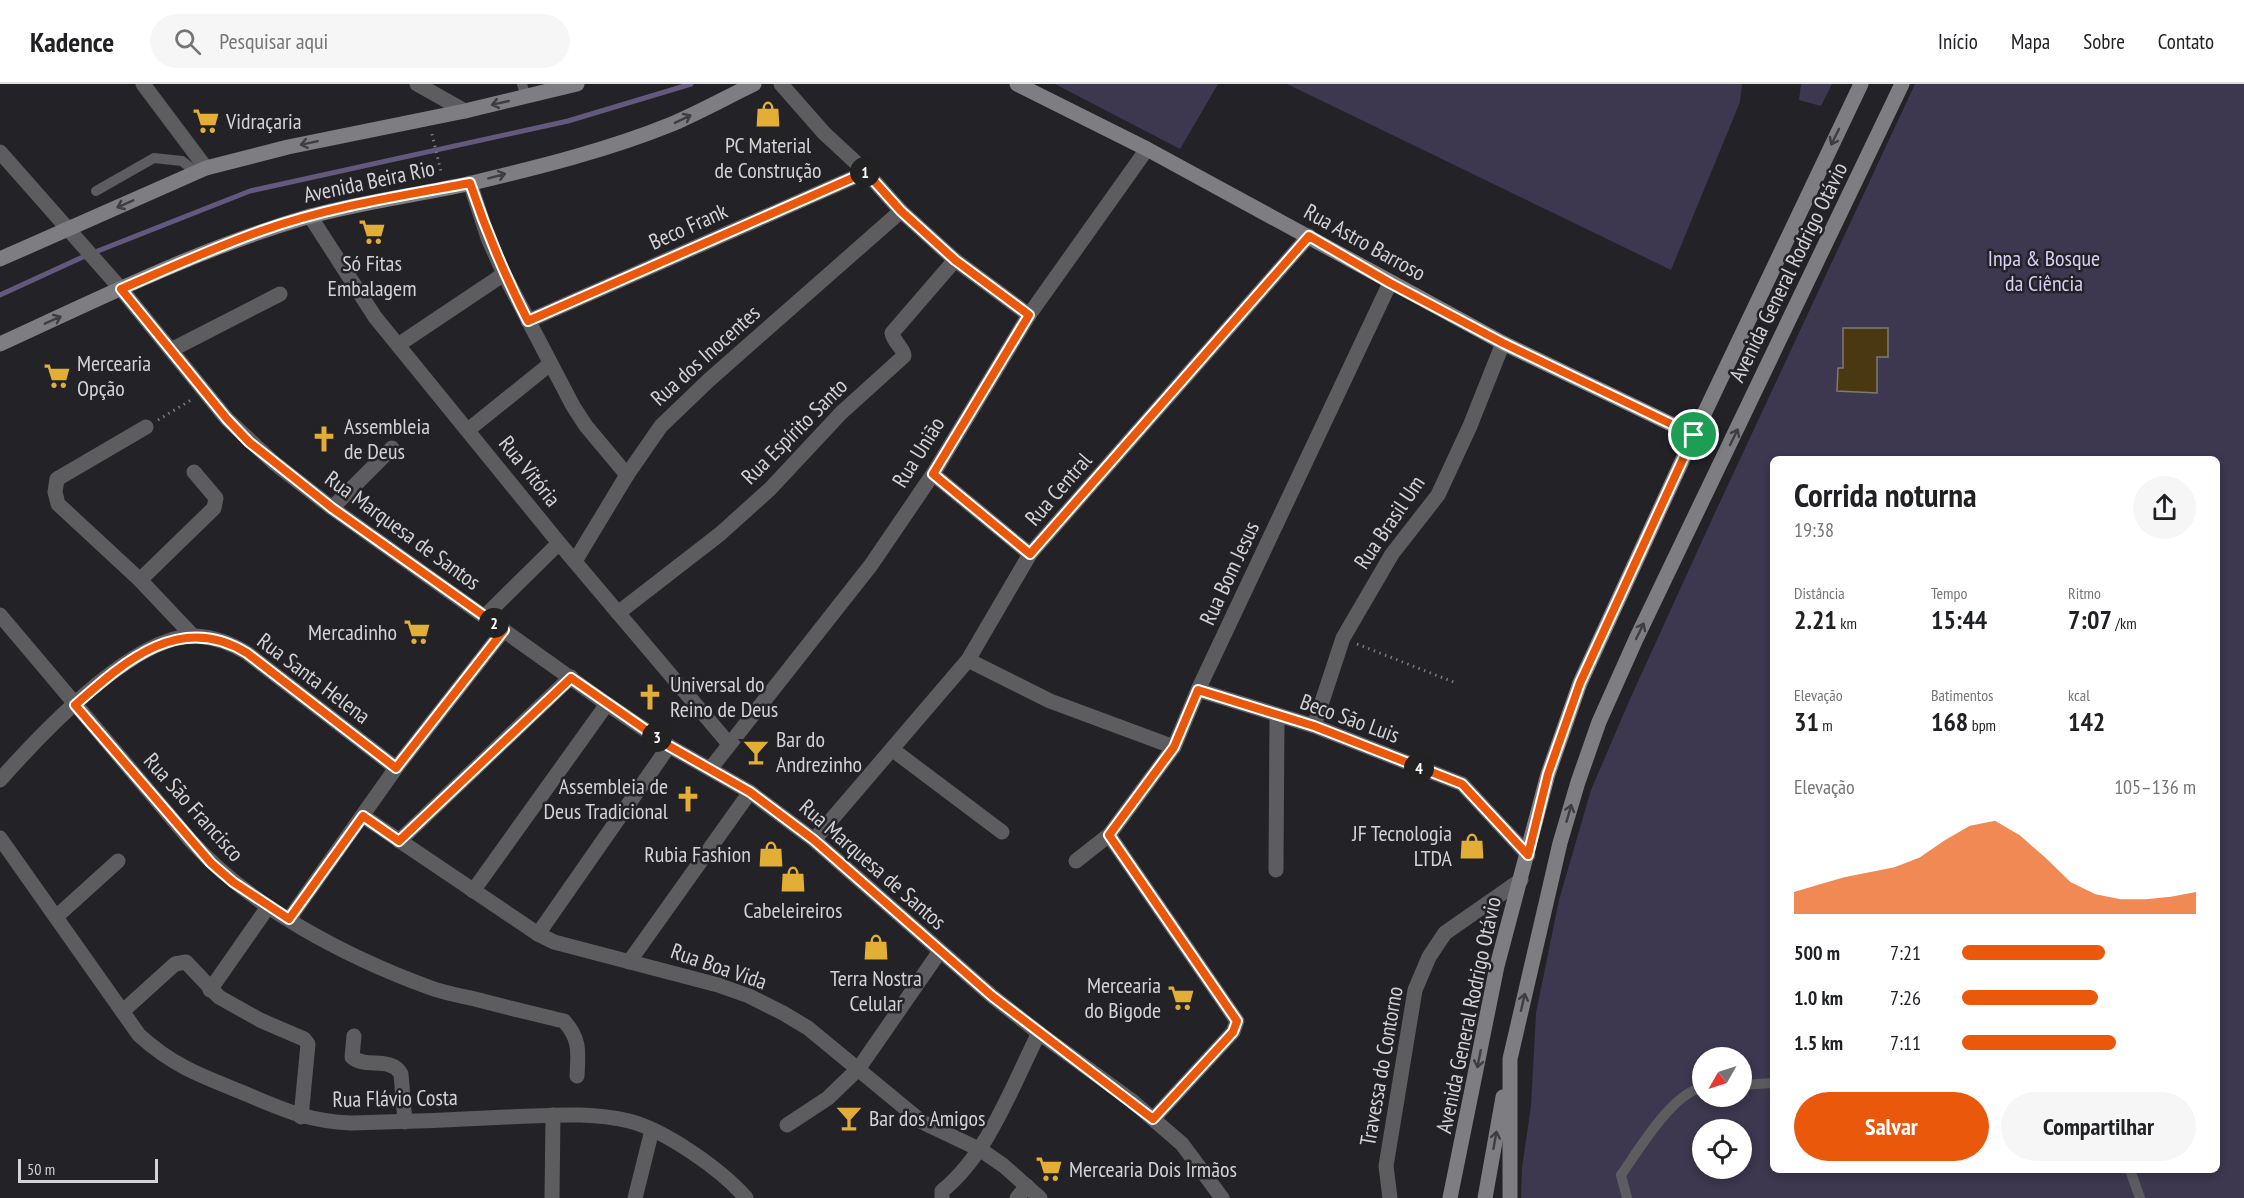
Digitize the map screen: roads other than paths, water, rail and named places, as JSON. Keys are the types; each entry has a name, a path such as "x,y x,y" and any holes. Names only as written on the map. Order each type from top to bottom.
{"main road":[{"path":"0,260 201,170 288,147 465,111 524,90 577,84"},
{"name":"Avenida Beira Rio","path":"0,344 121,289 262,231 310,216 470,183 603,148 673,123 754,84"},
{"name":"Rua Astro Barroso","path":"1017,84 1147,149 1503,343 1694,435"},
{"name":"Avenida General Rodrigo Otávio","path":"1450,1198 1497,966 1548,774 1580,683 1694,435 1861,84"},
{"name":"Avenida General Rodrigo Otávio","path":"1510,1198 1510,1059 1560,843 1599,722 1636,639 1902,84"},
{"path":"1485,1198 1510,1059"},
{"path":"1456,1174 1457,1198"}],"street":[{"path":"143,84 201,170"},
{"path":"417,84 465,111"},
{"path":"781,84 824,133 866,172 901,211 955,260 1029,315"},
{"name":"Rua União","path":"711,768 871,565 933,474 1029,315 1147,149"},
{"name":"Rua Marquesa de Santos","path":"2,157 102,267 227,419 249,442 332,508 607,704 669,746 750,792 814,840 940,951 1039,1033 1153,1119 1182,1144 1222,1198"},
{"name":"Beco Frank","path":"528,321 866,172"},
{"path":"470,183 488,238 550,364 586,426 627,475"},
{"name":"Rua dos Inocentes","path":"574,561 627,475 661,426 709,380 901,211"},
{"name":"Rua Vitória","path":"310,216 356,289 398,345 559,543 729,744"},
{"name":"Rua Central","path":"814,840 968,660 1030,554 1309,236"},
{"name":"Rua Espírito Santo","path":"618,613 720,534 770,489 841,413 904,356 904,352 894,341 892,333 955,260"},
{"path":"398,345 504,274"},
{"name":"Rua Bom Jesus","path":"1076,861 1109,835 1174,747 1198,690 1390,283"},
{"path":"171,350 280,294"},
{"name":"Rua Brasil Um","path":"1314,726 1343,638 1392,554 1438,495 1470,426 1503,343"},
{"path":"468,430 550,364"},
{"path":"146,427 57,479 55,492 58,504 140,580 193,636"},
{"path":"332,508 392,448"},
{"path":"140,580 214,508 216,498 194,472"},
{"path":"933,474 1030,554"},
{"path":"485,616 559,543"},
{"name":"Rua São Francisco","path":"0,615 211,863 233,882 268,907 362,959 433,989 564,1022 573,1031 578,1043 577,1076"},
{"path":"289,919 396,768 504,630"},
{"name":"Rua Santa Helena","path":"0,780 75,705 105,679 142,653 167,642 193,636 216,638 247,653 396,768"},
{"path":"968,660 1050,701 1174,747"},
{"path":"399,841 571,678"},
{"name":"Beco São Luis","path":"1198,690 1314,726 1462,784 1528,855"},
{"path":"473,891 607,704"},
{"path":"1276,870 1277,715"},
{"path":"538,934 669,746"},
{"path":"893,750 1002,832"},
{"path":"629,962 750,792"},
{"name":"Rua Boa Vida","path":"363,816 538,934 554,942 686,975 749,996 808,1028 922,1122 981,1150 1022,1192 1040,1198"},
{"path":"1109,835 1237,1021 1233,1032 1153,1119"},
{"name":"Rua Flávio Costa","path":"0,838 139,1035 157,1052 179,1066 301,1117 326,1122 351,1124 578,1114 629,1121 679,1144 736,1186 746,1198"},
{"path":"56,917 117,861"},
{"name":"Travessa do Contorno","path":"1390,1198 1386,1166 1415,990 1429,957 1445,933 1521,880"},
{"path":"210,990 268,907"},
{"path":"787,1125 828,1098 858,1068 940,951"},
{"path":"123,1011 175,964 186,962 210,990 232,1005 260,1020 299,1035 308,1044 301,1117"},
{"path":"942,1198 942,1191 954,1182 981,1150 1039,1033"},
{"path":"354,1036 352,1057 357,1062 394,1065 401,1074 405,1122"},
{"path":"552,1198 553,1116"},
{"path":"635,1198 652,1130"}],"lane":[{"path":"96,191 154,158 182,161 201,170"},
{"path":"1752,1084 1770,1083"},
{"path":"1627,1198 1621,1175 1676,1101 1692,1091"},
{"path":"2131,1173 2140,1198"}],"waterway":[{"path":"0,295 85,256 250,191 568,121 691,84"}],"place":[{"name":"PC Material de Construção","path":"768,114"},
{"name":"Vidraçaria","path":"206,121"},
{"name":"Só Fitas Embalagem","path":"372,232"},
{"name":"Mercearia Opção","path":"57,376"},
{"name":"Assembleia de Deus","path":"324,439"},
{"name":"Mercadinho","path":"417,632"},
{"name":"Universal do Reino de Deus","path":"650,697"},
{"name":"Bar do Andrezinho","path":"756,752"},
{"name":"Assembleia de Deus Tradicional","path":"688,799"},
{"name":"JF Tecnologia LTDA","path":"1472,846"},
{"name":"Rubia Fashion","path":"771,854"},
{"name":"Cabeleireiros","path":"793,879"},
{"name":"Terra Nostra Celular","path":"876,947"},
{"name":"Mercearia do Bigode","path":"1181,998"},
{"name":"Bar dos Amigos","path":"849,1118"},
{"name":"Mercearia Dois Irmãos","path":"1049,1169"}],"park label":[{"name":"Inpa & Bosque da Ciência","path":"2044,270"}]}
